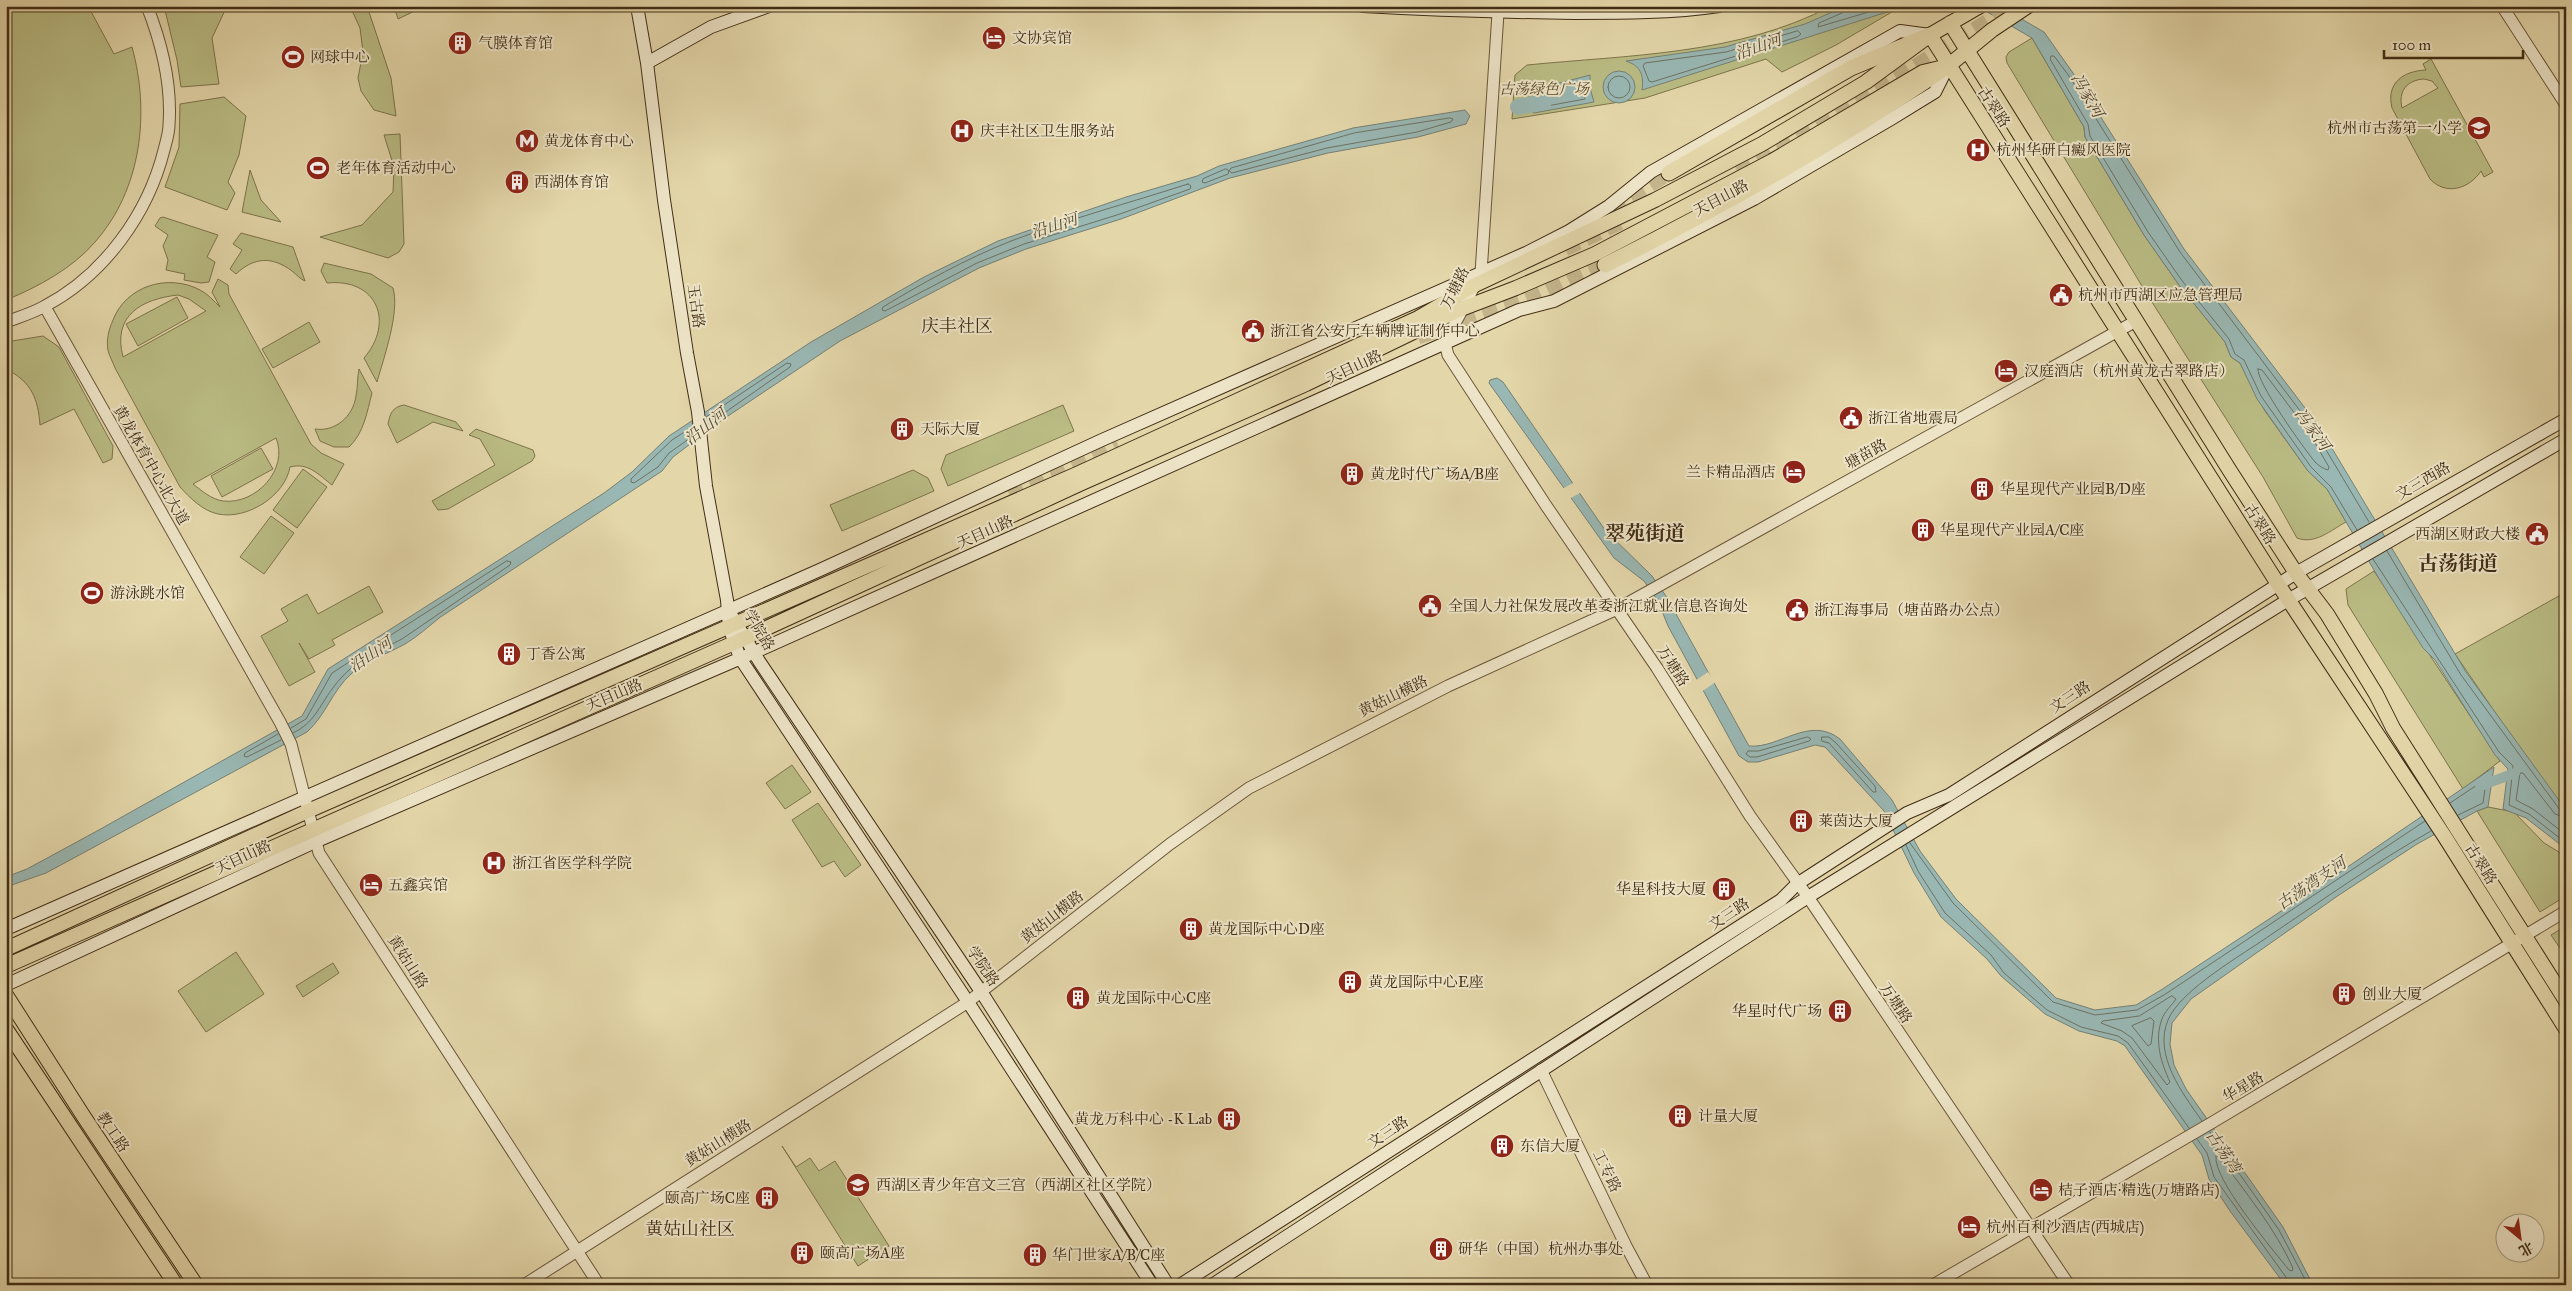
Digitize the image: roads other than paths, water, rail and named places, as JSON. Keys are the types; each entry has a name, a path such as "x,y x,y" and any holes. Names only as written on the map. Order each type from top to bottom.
{"highway":[{"path":"1669,173 1851,68 1930,35"},
{"path":"1605,265 1682,227 1780,173 1872,118 1948,66"}],"main road":[{"name":"玉古路","path":"637,6 647,63 664,200 698,412 706,486 727,610"},
{"path":"647,63 710,27 768,6"},
{"path":"1363,6 1498,13 1631,13 1691,11 1719,6"},
{"name":"天目山路","path":"6,966 755,652 1519,310 1554,301 1754,199 1935,92 1948,66 1992,30 2027,7"},
{"name":"天目山路","path":"6,929 831,565 1111,436 1478,279 1655,200 1762,144 1866,82 1930,35 1976,8"},
{"name":"古翠路","path":"1950,24 2296,573 2327,614 2376,694 2393,728 2566,1001"},
{"name":"天目山路","path":"6,949 308,811 734,626 1077,474 1418,318 1478,279 1568,232 1609,206 1651,172 1900,31 1930,35"},
{"name":"古翠路","path":"1930,35 2288,600 2425,806 2566,1028"},
{"name":"天目山路","path":"6,985 315,835 1306,384 1461,309 1595,254 1772,162 1923,72 1948,66"},
{"name":"文三西路","path":"2296,573 2566,419"},
{"path":"2308,590 2566,439"},
{"name":"文三路","path":"1180,1285 1781,900 1797,884 1907,813 1948,795 2296,573"},
{"name":"文三路","path":"1212,1285 1808,897 2288,600 2308,590"},
{"name":"学院路","path":"727,610 740,640 740,658 968,1002 1152,1285"},
{"name":"学院路","path":"740,640 755,652 758,661 982,993 1168,1285"},
{"name":"教工路","path":"6,995 84,1117 196,1285"},
{"name":"教工路","path":"6,1028 176,1285"}],"street":[{"path":"6,322 45,306 89,276 116,245 150,195 170,127 170,91 159,36 147,6"},
{"path":"2502,6 2566,105"},
{"name":"万塘路","path":"1498,13 1478,279 1445,343 1455,367 1657,668 1750,816 1808,897 1920,1067 2069,1285"},
{"name":"黄龙体育中心北大道","path":"45,306 133,465 233,636"},
{"name":"塘苗路","path":"1617,609 2136,321"},
{"name":"黄姑山横路","path":"524,1285 982,993 1170,844 1249,788 1448,686 1617,609"},
{"name":"黄姑山路","path":"233,636 291,744 319,853 599,1285"},
{"name":"华星路","path":"1933,1285 2186,1138 2566,911"},
{"name":"工专路","path":"1541,1070 1626,1246 1647,1285"}],"water":[{"path":"1846,6 1906,6 1642,90 1642,76 1638,68 1626,61 1725,47 1805,24"},
{"name":"冯家河","path":"1977,6 1999,6 2044,32 2073,73 2184,249 2318,425 2466,672 2566,810 2566,849 2526,818 2503,809 2508,769 2495,755 2435,660 2423,648 2378,577 2327,489 2308,471 2257,399 2240,363 2231,357 2225,342 2179,285 2144,235 2085,137 2084,127 2032,38"},
{"path":"1619,71 1631,75 1635,87 1631,99 1619,103 1607,99 1603,87 1607,75"},
{"path":"1590,75 1590,88 1594,102 1534,113 1524,106 1533,90"},
{"path":"1465,110 1470,116 1466,124 1418,137 1328,153 1230,178 1121,219 1026,249 979,268 840,341 722,420 673,457 662,471 439,618 409,641 357,669 344,681 314,725 307,732 46,873 6,887 6,877 27,869 97,831 302,716 328,669 604,493 632,472 669,436 811,342 924,277 998,241 1126,197 1197,176 1219,166 1353,128"},
{"name":"古荡湾","path":"1497,378 1503,382 1605,530 1652,576 1666,596 1749,746 1760,746 1805,731 1817,730 1840,739 1892,800 1920,851 1956,899 2056,998 2095,1010 2136,1005 2327,881 2494,767 2488,807 2477,811 2417,844 2339,895 2191,999 2172,1023 2170,1044 2174,1065 2186,1089 2283,1227 2313,1285 2285,1285 2230,1211 2209,1179 2202,1155 2125,1046 2117,1041 2079,1031 2045,1014 2001,976 1987,959 1941,917 1914,873 1884,811 1825,747 1815,745 1758,762 1748,762 1739,756 1668,626 1658,601 1644,581 1614,558 1489,383 1490,380"}],"waterway":[{"name":"沿山河","path":"1518,107 1544,102"},
{"name":"古荡湾支河","path":"2480,786 2515,773"}],"tunnel":[{"path":"1738,172 1847,109 2012,6"},
{"path":"1611,209 1669,173"},
{"path":"1565,249 1627,219"},
{"path":"1418,337 1533,298 1605,265"},
{"path":"1010,496 1119,447"}],"place":[{"name":"文协宾馆","path":"994,38"},
{"name":"气膜体育馆","path":"460,43"},
{"name":"网球中心","path":"293,57"},
{"name":"杭州市古荡第一小学","path":"2479,128"},
{"name":"庆丰社区卫生服务站","path":"962,131"},
{"name":"黄龙体育中心","path":"527,141"},
{"name":"杭州华研白癜风医院","path":"1978,150"},
{"name":"老年体育活动中心","path":"318,168"},
{"name":"西湖体育馆","path":"517,182"},
{"name":"杭州市西湖区应急管理局","path":"2061,295"},
{"name":"浙江省公安厅车辆牌证制作中心","path":"1253,331"},
{"name":"汉庭酒店（杭州黄龙古翠路店）","path":"2006,371"},
{"name":"浙江省地震局","path":"1851,418"},
{"name":"天际大厦","path":"902,429"},
{"name":"兰卡精品酒店","path":"1794,472"},
{"name":"黄龙时代广场A/B座","path":"1352,474"},
{"name":"华星现代产业园B/D座","path":"1982,489"},
{"name":"华星现代产业园A/C座","path":"1923,530"},
{"name":"西湖区财政大楼","path":"2537,534"},
{"name":"游泳跳水馆","path":"92,593"},
{"name":"全国人力社保发展改革委浙江就业信息咨询处","path":"1430,606"},
{"name":"浙江海事局（塘苗路办公点）","path":"1797,610"},
{"name":"丁香公寓","path":"509,654"},
{"name":"莱茵达大厦","path":"1801,821"},
{"name":"浙江省医学科学院","path":"494,863"},
{"name":"五鑫宾馆","path":"371,885"},
{"name":"华星科技大厦","path":"1724,889"},
{"name":"黄龙国际中心D座","path":"1191,929"},
{"name":"黄龙国际中心E座","path":"1350,982"},
{"name":"创业大厦","path":"2344,994"},
{"name":"黄龙国际中心C座","path":"1078,998"},
{"name":"华星时代广场","path":"1840,1011"},
{"name":"计量大厦","path":"1680,1116"},
{"name":"黄龙万科中心 -K Lab","path":"1229,1119"},
{"name":"东信大厦","path":"1502,1146"},
{"name":"西湖区青少年宫文三宫（西湖区社区学院）","path":"858,1185"},
{"name":"桔子酒店·精选(万塘路店)","path":"2041,1190"},
{"name":"颐高广场C座","path":"767,1198"},
{"name":"杭州百利沙酒店(西城店)","path":"1969,1227"},
{"name":"研华（中国）杭州办事处","path":"1441,1249"},
{"name":"颐高广场A座","path":"802,1253"},
{"name":"华门世家A/B/C座","path":"1035,1255"}],"district":[{"name":"庆丰社区","path":"957,326"},
{"name":"翠苑街道","path":"1645,533"},
{"name":"古荡街道","path":"2458,563"},
{"name":"黄姑山社区","path":"690,1229"}],"park label":[{"name":"古荡绿色广场","path":"1544,89"}]}
